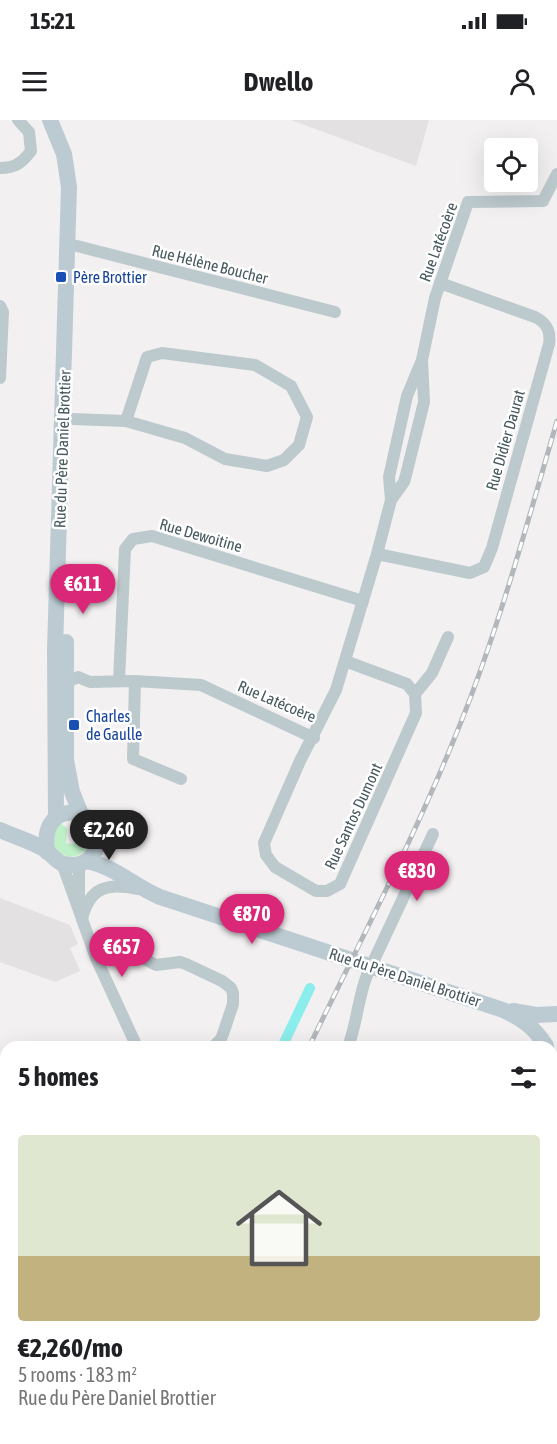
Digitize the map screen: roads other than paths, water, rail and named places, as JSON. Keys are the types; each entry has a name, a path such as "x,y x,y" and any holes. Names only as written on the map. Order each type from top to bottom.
{"main road":[{"name":"Rue du Père Daniel Brottier","path":"50,120 64,154 69,188 66,760 72,792 81,814"},
{"name":"Rue du Père Daniel Brottier","path":"52,821 66,685 65,607 78,186 72,151 58,120"},
{"path":"68,812 81,814 94,824 98,840 92,856 75,863 0,829 26,830 52,821 68,812"},
{"path":"48,852 45,836 52,821"},
{"name":"Rue du Père Daniel Brottier","path":"98,840 115,862 128,873 170,899"},
{"name":"Rue du Père Daniel Brottier","path":"75,863 95,862 148,892 503,1010 557,1017"},
{"name":"Rue du Père Daniel Brottier","path":"503,1010 530,1025 543,1041"},
{"path":"547,1041 547,1033 557,1017"}],"street":[{"path":"0,168 12,168 24,161 31,151 29,132 18,120"},
{"name":"Rue Latécoère","path":"66,685 135,681 201,686 314,738 336,690 377,554 391,500 389,477 407,396 422,360 440,283 468,202 543,201 557,174"},
{"name":"Rue Hélène Boucher","path":"77,246 335,312"},
{"name":"Rue Didier Daurat","path":"377,554 470,573 484,567 492,548 549,344 548,329 542,320 440,283"},
{"path":"0,306 3,312 0,378"},
{"path":"72,419 126,420 185,438 225,459 267,466 284,460 299,445 307,417 291,386 255,365 162,352 147,357 126,420"},
{"name":"Rue Dewoitine","path":"119,681 125,549 133,539 152,536 363,602"},
{"path":"345,661 402,681 416,694 432,673 448,637"},
{"path":"135,681 133,759 181,779"},
{"name":"Rue Latécoère","path":"66,685 90,682"},
{"name":"Rue Santos Dumont","path":"314,738 300,761 264,843 266,855 275,867 316,891 327,891 340,884 415,721 416,694"},
{"path":"350,1041 356,1025 362,987 433,834"},
{"path":"75,863 82,919 96,958 134,1041"},
{"path":"82,919 89,899 101,889 123,886 148,892"},
{"path":"96,958 116,950 126,950 156,965 180,962 186,964 227,985 233,993 233,1004 219,1041"}],"waterway":[{"path":"285,1041 310,988"}],"railway":[{"path":"312,1041 406,849 459,727 500,614 557,421"}],"place":[{"name":"Père Brottier","path":"61,277"},
{"name":"Charles de Gaulle","path":"74,725"}]}
